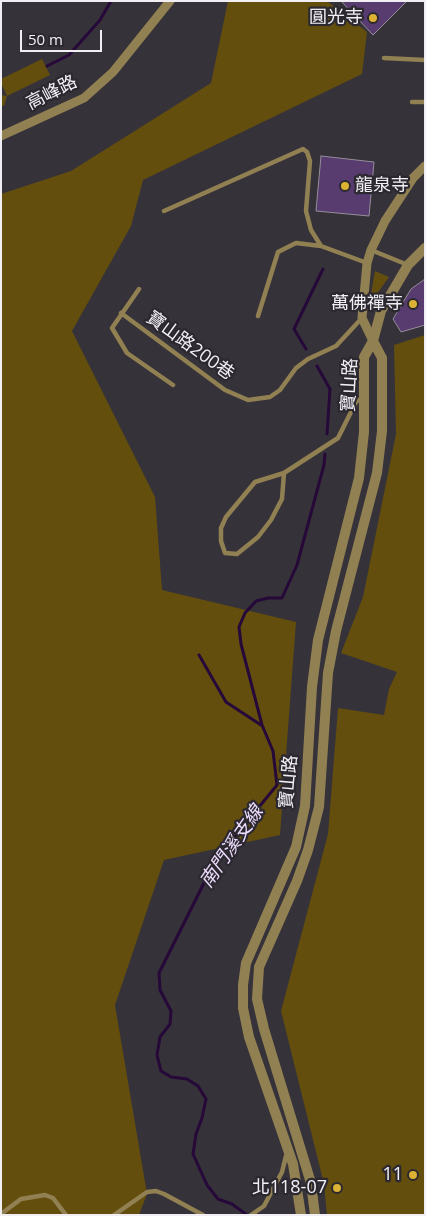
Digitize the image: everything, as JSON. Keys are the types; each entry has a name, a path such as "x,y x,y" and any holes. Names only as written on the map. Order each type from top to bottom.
{"street":[{"name":"高峰路","path":"1,136 84,98 113,72 170,1"},
{"path":"373,341 362,318 367,263 385,221 408,185 425,166"},
{"name":"寶山路","path":"301,1215 293,1164 249,1037 243,1008 243,985 246,963 296,847 305,806 312,687 318,640 359,478 364,432 364,357 373,341 381,311 408,265 425,248"},
{"name":"寶山路","path":"315,1215 311,1183 264,1029 257,999 259,967 297,881 308,850 319,807 328,673 336,630 377,473 382,431 382,358 373,341"}],"lane":[{"path":"384,58 425,60"},
{"path":"412,102 425,102"},
{"path":"164,211 303,149 307,152 310,160 306,211 311,230 320,246"},
{"path":"258,316 278,252 296,243 320,246 367,263"},
{"path":"371,250 408,265"},
{"name":"寶山路200巷","path":"138,289 112,328 127,353 173,385"},
{"name":"寶山路200巷","path":"121,313 225,390 248,400 270,398 280,390 296,368 308,359 336,346 362,318"},
{"path":"284,473 282,499 271,520 258,537 237,554 225,553 221,541 222,528 226,517 255,482 284,473 338,438 356,402 364,396"},
{"path":"252,1214 264,1206 282,1172 288,1149"},
{"path":"114,1215 147,1192 156,1191 203,1215"},
{"path":"1,1214 21,1200 45,1195 53,1198 66,1215"}],"shaded area":[{"path":"228,1 327,1 367,32 362,74 143,180 131,226 72,331 155,497 162,590 296,622 280,835 164,860 115,1005 147,1194 139,1215 1,1215 1,194 71,171 211,83"},
{"path":"42,59 50,75 7,96 1,79"},
{"path":"1,95 7,96 4,106 1,105"},
{"path":"375,271 389,277 369,305"},
{"path":"425,335 425,1215 327,1215 324,1184 281,1011 328,834 338,708 384,715 389,689 397,672 341,653 363,597 396,434 394,345"}],"building":[{"name":"圓光寺","path":"341,1 407,1 373,35"},
{"name":"龍泉寺","path":"321,156 374,162 369,216 316,211"},
{"name":"萬佛禪寺","path":"425,279 425,325 401,332 393,319 411,289"}],"waterway":[{"path":"47,66 69,55 100,20 111,1"},
{"name":"南門溪支線","path":"306,349 294,329 323,269"},
{"name":"南門溪支線","path":"317,366 330,389 327,434"},
{"name":"南門溪支線","path":"247,1215 232,1204 218,1199 207,1185 193,1154 196,1134 206,1099 198,1086 187,1079 171,1077 161,1071 157,1055 160,1037 170,1024 171,1011 160,990 159,973 208,875 236,835 277,785 273,751 262,725 241,644 239,627 245,613 256,601 268,598 282,598 297,565 324,465 325,454"},
{"path":"199,655 226,702 261,725"}],"place":[{"name":"圓光寺","path":"373,18"},
{"name":"龍泉寺","path":"345,186"},
{"name":"萬佛禪寺","path":"413,304"},
{"name":"11","path":"413,1175"},
{"name":"北118-07","path":"337,1188"}]}
